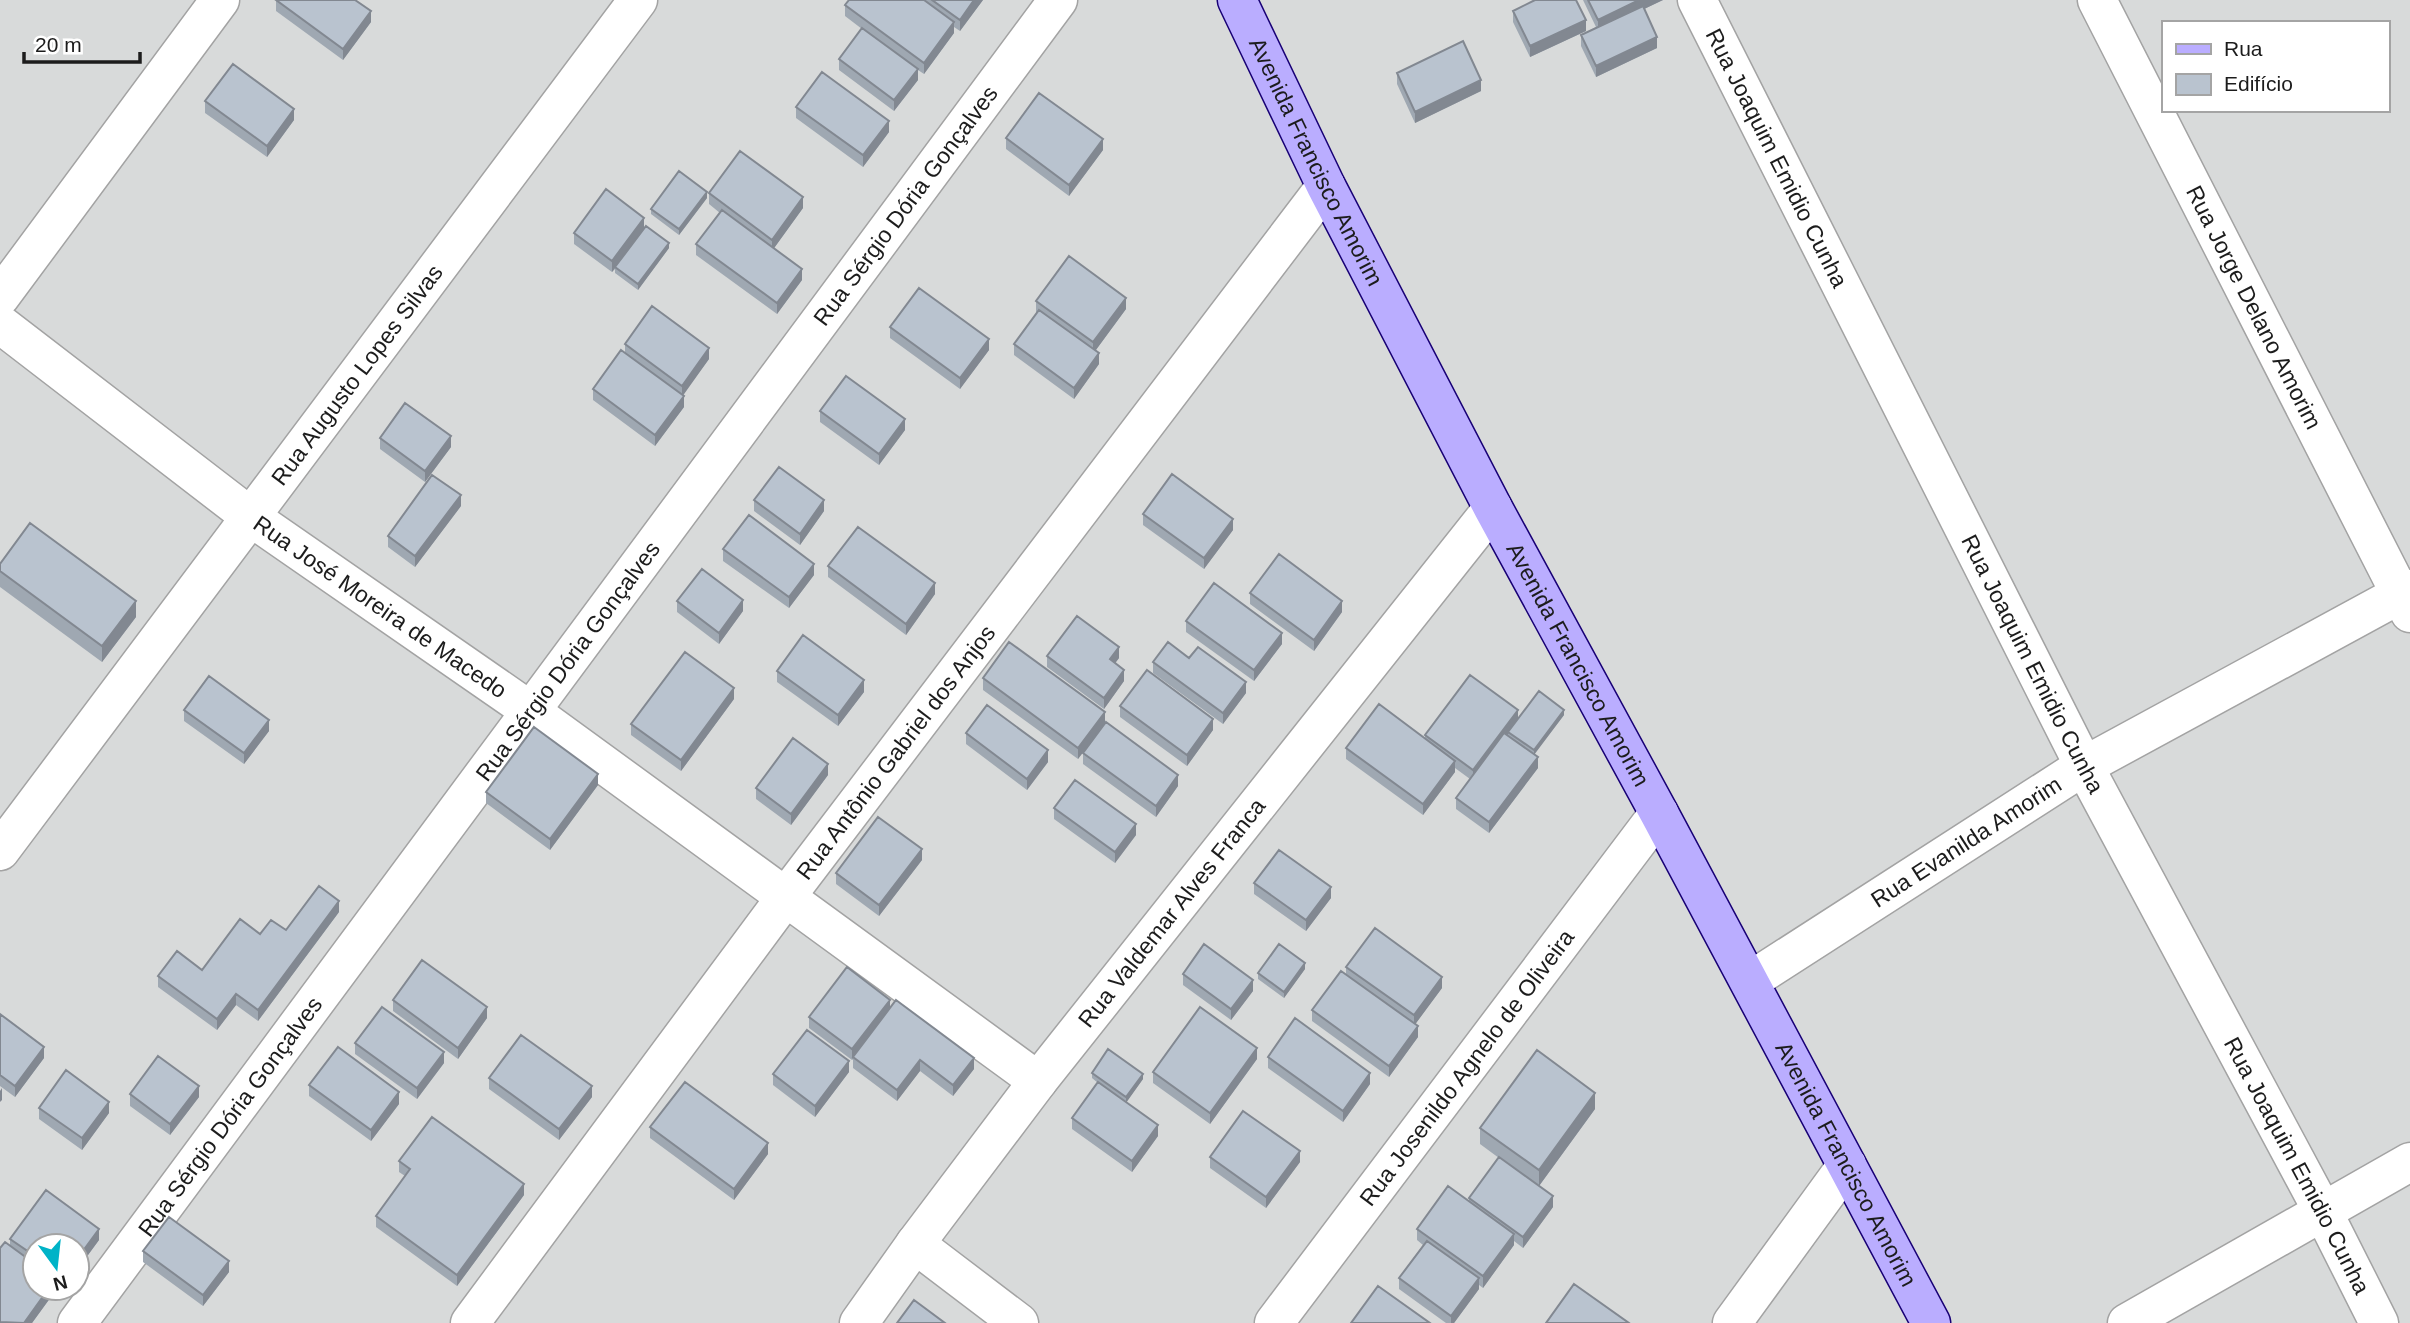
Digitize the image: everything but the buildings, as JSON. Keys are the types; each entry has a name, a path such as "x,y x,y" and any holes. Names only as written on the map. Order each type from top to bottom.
{"main road":[{"name":"Avenida Francisco Amorim","path":"1237,0 1326,186 1493,508 1660,813 1931,1323"}],"street":[{"path":"0,297 219,0"},
{"name":"Rua Augusto Lopes Silvas","path":"0,851 638,0"},
{"name":"Rua Sérgio Dória Gonçalves","path":"77,1323 1058,0"},
{"name":"Rua Joaquim Emidio Cunha","path":"1697,0 2084,766 2322,1210 2379,1323"},
{"name":"Rua Jorge Delano Amorim","path":"2097,0 2406,599"},
{"name":"Rua Antônio Gabriel dos Anjos","path":"471,1323 785,898 1326,186"},
{"name":"Rua José Moreira de Macedo","path":"0,324 251,518 532,712 1038,1081"},
{"name":"Rua Valdemar Alves Franca","path":"859,1323 1038,1081 1493,508"},
{"name":"Rua Evanilda Amorim","path":"1750,981 2084,766 2406,599"},
{"name":"Rua Josenildo Agnelo de Oliveira","path":"1274,1323 1660,813"},
{"path":"2127,1323 2410,1162"},
{"path":"1732,1323 1847,1165"},
{"path":"915,1244 1018,1323"}],"shaded area":[{"path":"0,0 2410,0 2410,1323 0,1323"}]}
